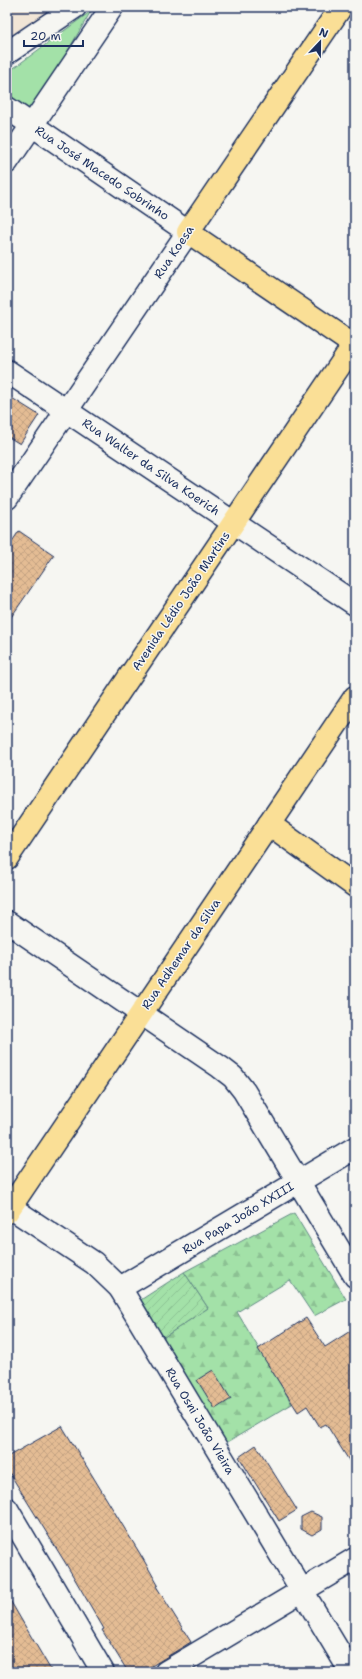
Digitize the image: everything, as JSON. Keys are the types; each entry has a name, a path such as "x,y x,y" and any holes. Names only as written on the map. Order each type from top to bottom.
{"main road":[{"name":"Rua Koesa","path":"188,232 341,7"},
{"name":"Rua José Macedo Sobrinho","path":"188,232 355,344"},
{"name":"Avenida Lédio João Martins","path":"7,858 355,344"},
{"name":"Rua Adhemar da Silva","path":"8,1210 355,697"},
{"path":"269,824 355,886"}],"street":[{"path":"7,53 75,7"},
{"path":"7,162 112,7"},
{"name":"Rua José Macedo Sobrinho","path":"7,108 188,232"},
{"name":"Rua Koesa","path":"7,498 188,232"},
{"name":"Rua Walter da Silva Koerich","path":"7,371 355,604"},
{"path":"7,922 142,1013 233,1077 244,1091 355,1276"},
{"name":"Rua Papa João XXIII","path":"120,1288 355,1148"},
{"name":"Rua Osni João Vieira","path":"8,1210 94,1263 120,1288 351,1672"},
{"path":"7,1509 103,1672"},
{"path":"166,1672 355,1559"}],"shaded area":[{"path":"7,7 60,7 7,41"}],"green space":[{"path":"91,11 29,118 7,103 7,73"},
{"path":"294,1213 346,1299 314,1316 290,1280 237,1312 292,1404 221,1446 158,1341 208,1308 184,1272"},
{"path":"184,1272 208,1308 158,1341 139,1301"}],"building":[{"path":"7,395 39,415 20,444 7,436"},
{"path":"19,531 54,555 7,623 7,549"},
{"path":"306,1318 325,1347 355,1328 355,1470 326,1424 320,1427 307,1406 298,1412 258,1349"},
{"path":"213,1370 231,1399 215,1409 197,1380"},
{"path":"62,1426 142,1557 158,1585 156,1586 191,1642 142,1672 128,1672 102,1630 104,1629 66,1564 7,1469 7,1457"},
{"path":"256,1445 297,1510 279,1521 239,1457"},
{"path":"311,1512 322,1517 322,1529 312,1535 301,1529 301,1517"},
{"path":"7,1595 25,1626 52,1672 7,1672"}]}
